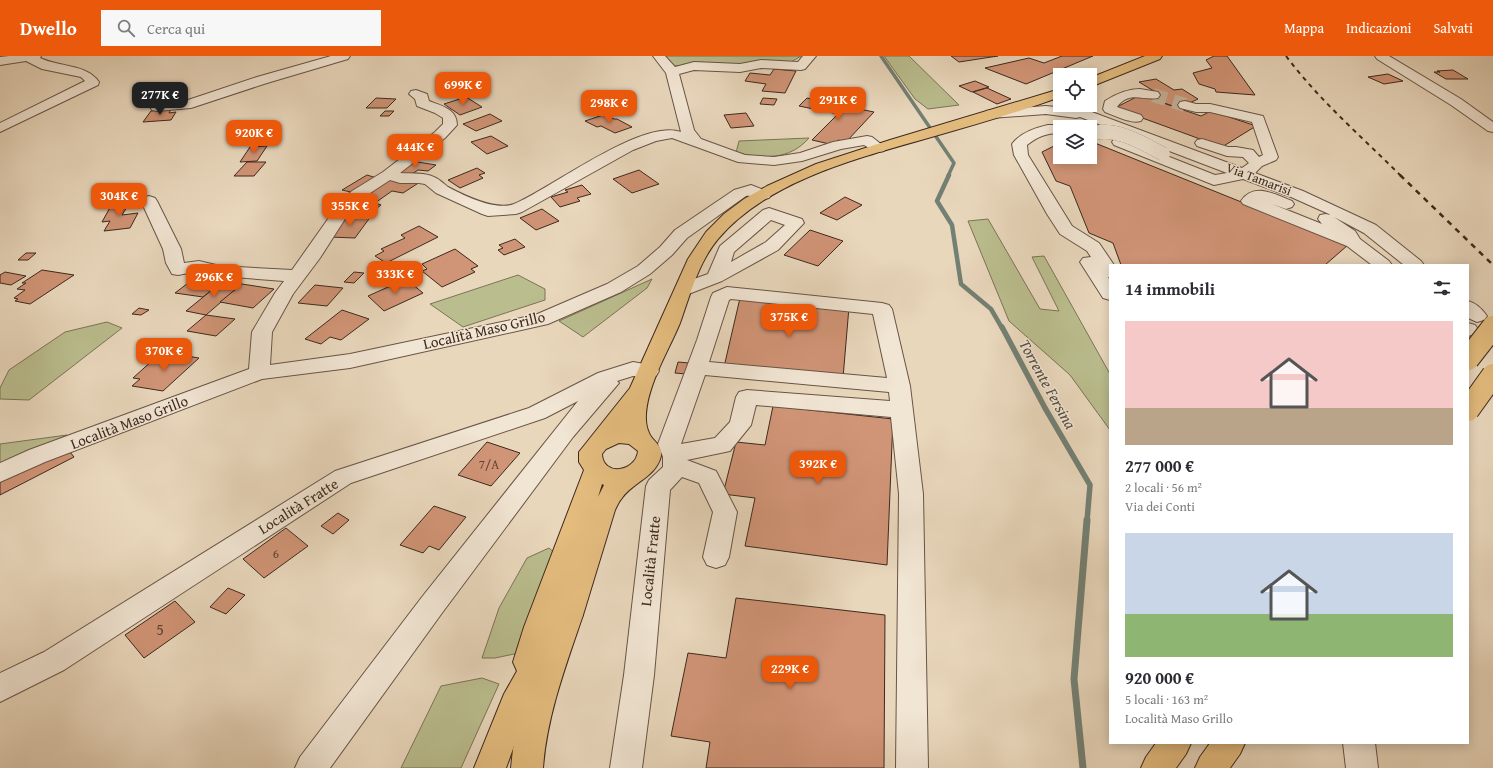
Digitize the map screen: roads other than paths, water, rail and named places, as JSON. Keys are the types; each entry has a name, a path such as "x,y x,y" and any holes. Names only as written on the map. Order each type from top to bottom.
{"main road":[{"path":"1097,80 1156,56"},
{"path":"763,195 802,175 884,147 976,118 1053,96"},
{"name":"Località Fratte","path":"661,450 636,429 640,391 648,371 696,260 713,235 734,215 763,195"},
{"path":"1469,354 1475,322"},
{"path":"1469,409 1493,375"},
{"name":"Località Fratte","path":"490,768 515,704 538,626 595,471 591,466 591,453 594,447 600,442 640,391"},
{"path":"600,442 616,435 624,435 661,450"},
{"name":"Località Fratte","path":"515,704 545,647 569,616 604,510 613,491 642,478 649,453 661,450"},
{"path":"595,471 602,476 611,478 642,478"},
{"path":"527,768 527,759 536,713 569,616"},
{"path":"1157,768 1174,744"},
{"path":"1211,768 1227,744"}],"street":[{"path":"157,107 186,105 228,93 262,80 344,56"},
{"path":"659,56 672,72 687,130 696,142"},
{"path":"672,72 694,66 740,68 761,64 801,66 810,56"},
{"path":"1381,56 1456,102 1493,128"},
{"path":"0,62 33,57 46,66 85,74 93,82 0,128"},
{"path":"1146,122 1110,108 1110,104 1126,94 1140,92 1153,95"},
{"path":"259,373 262,332 284,293 346,206 358,194 388,175 440,135 450,125 450,117 440,110 422,103 422,97 416,94"},
{"path":"1097,126 1188,170 1214,180 1245,174 1257,163 1271,157 1258,119 1210,108 1196,108 1185,105"},
{"name":"Via Tamarisi","path":"991,114 1046,110 1081,120"},
{"name":"Via Tamarisi","path":"1072,112 1085,120"},
{"name":"Via Tamarisi","path":"1097,125 1245,174 1297,194 1370,229 1415,264"},
{"path":"1053,128 1032,133 1020,144 1021,155 1055,214 1066,230 1094,246 1109,270"},
{"path":"1097,129 1100,131 1112,132 1163,154 1184,165 1188,170"},
{"path":"388,175 400,178 420,178 430,181 442,190 488,211 516,209 628,147 653,137 673,134 743,159 774,161 802,157 838,145 867,140 884,147"},
{"path":"1190,138 1227,152 1236,151 1248,153 1257,163"},
{"name":"Località Maso Grillo","path":"0,473 37,456 259,373 350,361 481,331 541,320 614,288 644,270 666,251 681,234 740,193 751,190 763,195"},
{"path":"1247,202 1259,194 1294,206 1327,220 1350,235 1353,242 1382,264"},
{"path":"149,200 161,229 172,249 178,270 199,266 220,271 297,276"},
{"path":"1082,250 1109,292"},
{"path":"684,289 716,277"},
{"name":"Località Fratte","path":"626,768 639,675 642,478 670,478 661,450 697,368 720,297 727,293 738,293 882,309 900,398 911,494 912,768"},
{"path":"697,368 900,398"},
{"name":"Località Fratte","path":"0,688 54,661 343,476 537,413 605,378 619,373 633,369 648,371"},
{"path":"311,768 422,617 565,431 595,395 619,373"},
{"path":"1469,395 1483,386 1493,388"},
{"path":"661,450 722,445 740,425 747,397 900,398"},
{"path":"661,450 708,477 724,512 716,557"},
{"path":"1359,744 1362,768"}],"waterway":[{"name":"Torrente Fersina","path":"881,56 954,163 948,176"},
{"name":"Torrente Fersina","path":"949,175 937,201 952,225 961,284 991,309 1002,328"},
{"name":"Torrente Fersina","path":"1002,327 1045,408 1090,485 1087,521"},
{"name":"Torrente Fersina","path":"1083,768 1074,679 1087,520"}],"tunnel":[{"path":"1153,95 1185,105"}],"railway":[{"path":"1286,56 1312,88 1401,176"},
{"path":"1400,175 1493,265"}]}
